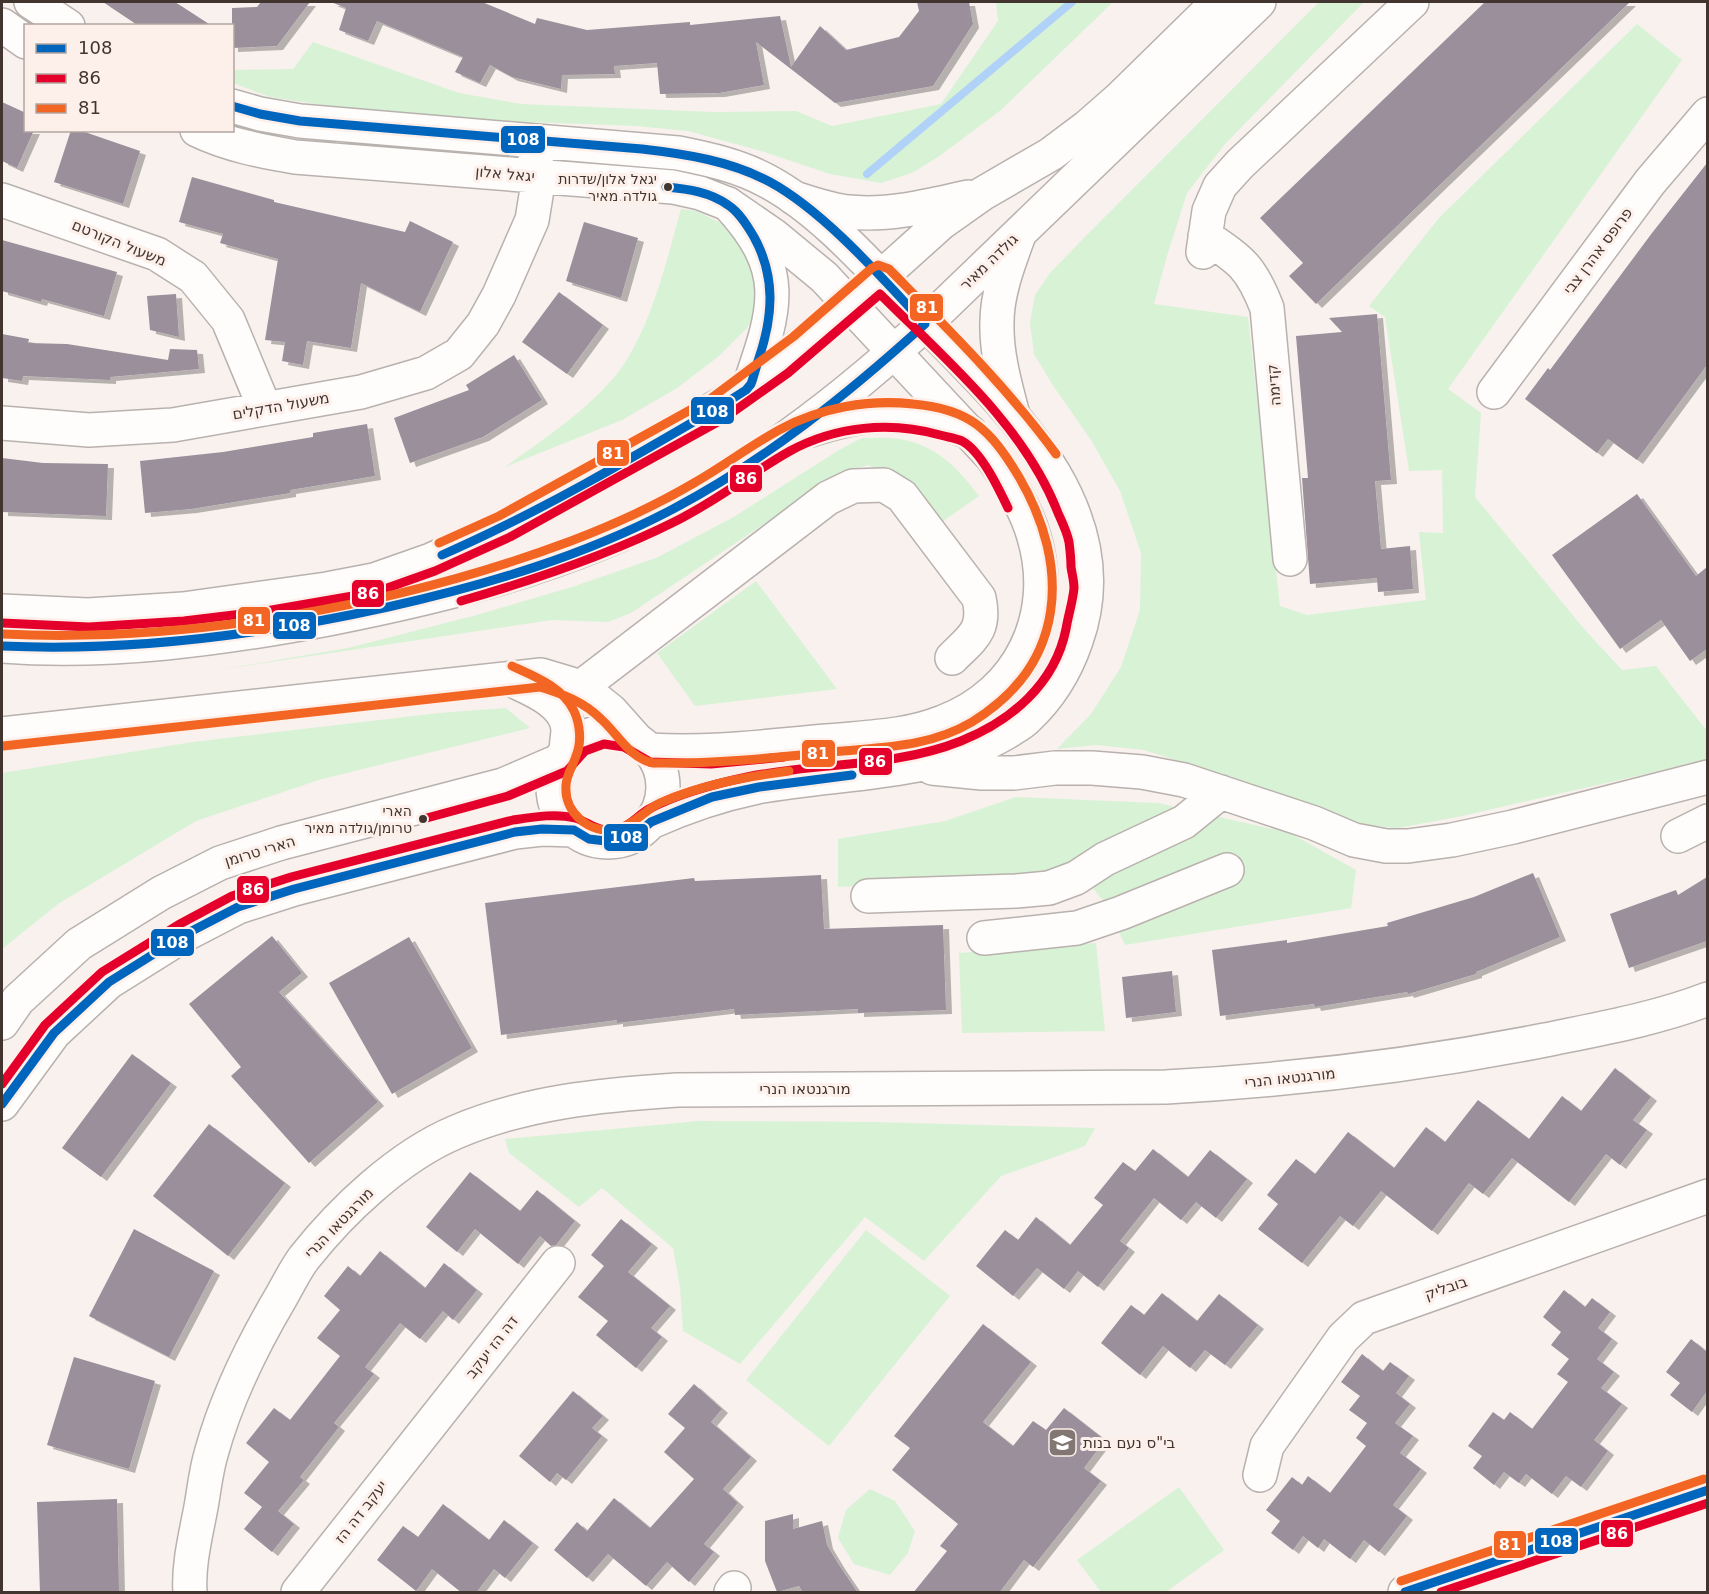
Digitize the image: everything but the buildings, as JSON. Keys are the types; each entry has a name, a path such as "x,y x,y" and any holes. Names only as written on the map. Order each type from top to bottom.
{"street":[{"path":"31,2 65,24"},
{"path":"2,611 88,615 183,609 264,599 374,580 430,560 504,527 676,432 749,387 851,304 940,223 982,194 1051,154 1087,127 1119,99 1218,2"},
{"name":"גולדה מאיר","path":"2,646 87,648 230,636 374,610 435,596 541,564 613,538 672,510 729,477 787,439 895,352 1258,2"},
{"name":"קדימה","path":"1290,559 1267,308 1257,283 1245,265 1204,244 1209,212 1220,186 1240,164 1412,2"},
{"path":"2,25 24,41"},
{"path":"234,107 300,121 642,149 709,159 768,181 794,198 831,228 1013,415 1054,473 1068,498 1079,530 1086,565 1087,595 1082,626 1070,659 1050,693 1025,721 979,747 951,757 852,775 759,787 712,797 651,822 638,833 614,842 589,839 573,830 562,817 554,793 555,776 563,756 568,727 563,716 555,704 536,691 507,677"},
{"name":"פרופס אהרן צבי","path":"1494,392 1650,182 1707,114"},
{"name":"יגאל אלון","path":"201,132 215,139 252,149 295,157 673,188 700,193 728,204 773,236 824,277 851,304"},
{"name":"משעול הדקלים","path":"2,423 101,429 173,425 361,392 426,373 459,354 483,324 519,252 532,220 528,176 533,140"},
{"path":"794,198 848,212 877,213 913,209 982,194"},
{"name":"משעול הקורטם","path":"2,200 157,254 194,277 228,320 265,409"},
{"path":"728,204 746,223 759,245 769,269 773,292 770,321 749,387"},
{"path":"1013,415 1004,378 997,320 1010,261 1020,230"},
{"path":"563,756 579,741 603,732 620,733 643,745 710,752 912,732 944,722 993,692 1022,657 1034,631 1041,599 1041,568 1034,536 1009,482 992,457 851,304"},
{"path":"787,439 842,420 881,414 924,418 969,432"},
{"path":"581,687 828,498 853,486 884,485 902,496 979,598 983,615 975,635 952,658"},
{"path":"2,734 541,675 581,687 611,711 659,765 663,790 660,806 651,822"},
{"name":"הארי טרומן","path":"2,1023 18,1000 80,944 161,893 220,863 281,843 503,785 563,756"},
{"path":"912,765 982,773 1014,773 1055,768 1142,772 1184,780 1314,823 1354,840 1386,846 1408,846 1452,840 1513,827 1707,777"},
{"path":"868,896 1049,888 1076,878 1105,859 1184,822 1221,792"},
{"path":"1678,836 1707,821"},
{"path":"2,1104 54,1033 109,982 184,935 238,907 305,886 515,832 542,829 573,830"},
{"path":"984,938 1077,928 1121,913 1227,870"},
{"path":"1035,889 1053,930"},
{"name":"מורגנטאו הנרי","path":"190,1593 197,1526 211,1454 252,1348 269,1317 303,1260 339,1219 407,1159 454,1132 507,1113 551,1104 605,1095 665,1091 1166,1087 1246,1083 1437,1060 1612,1027 1707,999"},
{"name":"בובליק","path":"1260,1475 1267,1446 1343,1338 1364,1318 1707,1196"},
{"name":"דה הז יעקב","path":"425,1431 558,1263"},
{"name":"יעקב דה הז","path":"298,1593 425,1431"},
{"path":"1405,1593 1707,1490"}],"green space":[{"path":"996,2 1113,2 1001,110 938,157 912,173 881,183 830,174 761,151 688,131 635,126 473,120 349,109 270,97 234,83 234,70 293,69 313,42 459,93 521,104 713,112 796,111 832,126 941,104 998,21"},
{"path":"1319,2 1364,2 1225,144 1187,193 1154,304 1248,317 1280,606 1307,615 1426,600 1419,532 1443,533 1442,470 1409,471 1385,317 1369,306 1439,218 1637,24 1682,60 1448,389 1481,413 1475,497 1585,630 1622,670 1656,666 1707,731 1707,760 1462,816 1398,828 1363,825 1280,793 1144,750 1097,745 1057,749 1091,714 1121,667 1140,610 1141,553 1120,491 1091,440 1034,354 1030,323 1035,295 1050,273"},
{"path":"681,209 696,211 721,223 742,243 759,272 759,306 747,328 719,356 677,388 622,420 505,467 587,405 602,391 626,361 652,306"},
{"path":"862,438 900,439 925,447 954,467 979,496 939,524 894,478 868,465 840,473 631,613 608,622 552,620 218,670 348,648 473,616 572,587 656,558 732,518 839,450"},
{"path":"756,581 837,689 695,706 657,653"},
{"path":"506,708 530,728 322,779 196,821 58,904 2,949 2,773 193,742 439,713"},
{"path":"1016,797 1158,803 1290,833 1356,870 1351,908 1125,945 1106,904 1072,863 1016,879 838,887 838,839 945,821"},
{"path":"1096,943 1105,1031 962,1033 959,953"},
{"path":"699,1121 874,1122 1095,1128 1085,1146 1001,1176 924,1261 865,1217 740,1364 683,1331 680,1287 673,1248 602,1188 579,1207 509,1153 505,1139"},
{"path":"866,1230 950,1296 829,1446 746,1380"},
{"path":"1179,1487 1224,1550 1166,1592 1101,1592 1077,1560"},
{"path":"870,1489 895,1501 915,1531 908,1553 890,1575 854,1564 838,1538 846,1510"}],"waterway":[{"path":"867,174 1072,2"}],"transit line":[{"name":"108","path":"2,646 148,644 292,626 388,607 461,589 570,555 673,509 741,469 836,400 925,324 872,267 811,210 770,182 740,169 692,156 642,149 300,121 234,107"},
{"name":"108","path":"442,555 585,484 724,404 746,390 751,384 764,342 769,312 769,282 761,252 746,223 728,205 706,194 666,187"},
{"name":"81","path":"439,543 499,516 710,399 793,337 878,265 889,269 975,358 1056,454"},
{"name":"86","path":"2,623 89,627 184,621 266,611 376,592 435,571 510,537 723,419 788,373 880,294 981,395 1025,451 1044,481 1066,531 1074,585 1066,629 1052,667 1028,698 997,723 979,733 935,750 909,756 774,772 709,786 660,803 624,827 614,830 598,828 580,820 560,816 513,820 291,877 232,896 178,925 102,972 45,1025 2,1084"},
{"name":"81","path":"3,634 73,635 218,626 364,601 435,584 504,564 618,522 679,491 770,435 796,422 845,407 879,403 913,404 950,411 976,424 988,434 1019,477 1036,511 1047,545 1052,578 1051,611 1042,642 1027,672 1003,698 972,722 938,737 904,745 742,760 653,763 630,751 588,708 540,687 3,746"},
{"name":"86","path":"461,601 516,585 622,546 704,506 790,451 844,431 883,427 902,428 962,441 983,462 1008,508"},
{"name":"81","path":"512,666 555,689 563,695 574,711 580,739 578,751 567,778 567,796 574,813 588,825 597,829 623,827 660,803 691,791 739,779 789,771"},
{"name":"86","path":"423,819 508,796 567,771 585,751 604,744 624,747 650,762 711,764 784,757"},
{"name":"108","path":"2,1104 54,1033 109,982 184,935 238,907 294,889 515,832 542,829 574,830 589,839 614,842 638,833 651,822 712,797 759,787 852,775"},
{"name":"81","path":"1401,1581 1704,1479"},
{"name":"108","path":"1405,1592 1708,1490"},
{"name":"86","path":"1441,1592 1708,1503"}],"place":[{"name":"יגאל אלון/שדרות גולדה מאיר","path":"668,187"},
{"name":"הארי טרומן/גולדה מאיר","path":"423,819"},
{"name":"בי\"ס נעם בנות","path":"1062,1443"}]}
